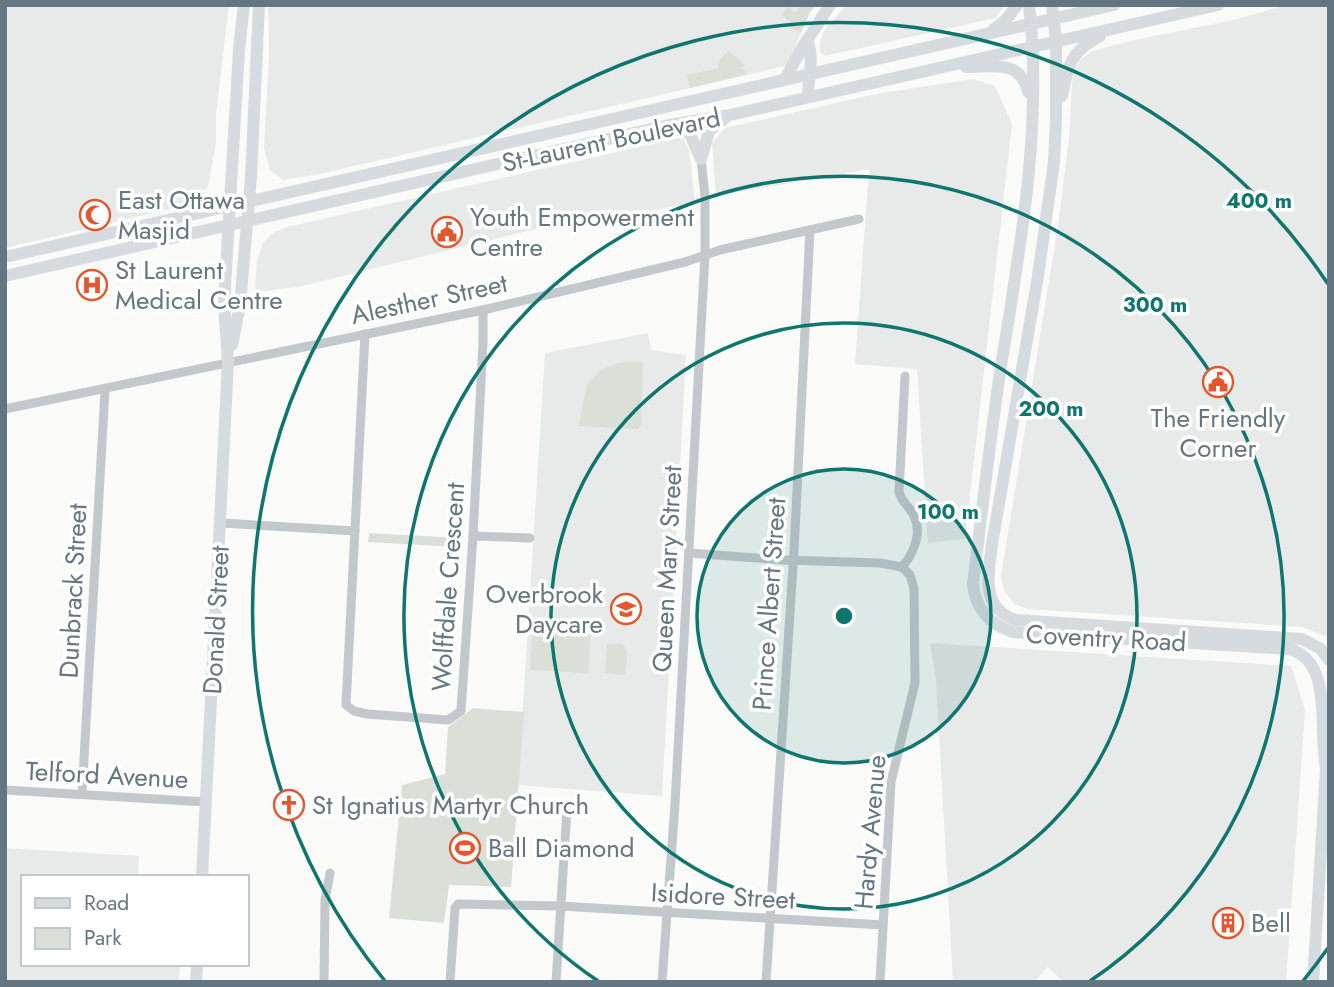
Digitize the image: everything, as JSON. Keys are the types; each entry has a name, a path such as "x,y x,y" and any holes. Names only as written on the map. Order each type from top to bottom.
{"main road":[{"name":"Donald Street","path":"202,875 229,362 224,303 244,5"},
{"name":"Donald Street","path":"229,362 240,305 254,133 259,5"},
{"path":"785,79 830,5"},
{"path":"988,34 1007,19 1017,5"},
{"name":"Coventry Road","path":"1030,5 1032,47 1029,184 993,421 973,584 975,600 992,622 1013,632 1164,640 1302,652 1320,668 1325,683 1323,753 1327,766 1313,982"},
{"name":"St-Laurent Boulevard","path":"5,275 669,125 730,115 1218,5"},
{"name":"St-Laurent Boulevard","path":"5,257 1031,24 1053,12 1103,6"},
{"name":"Coventry Road","path":"1053,12 1056,42 1056,121 1046,225 988,574 988,590 992,603 1008,617 1027,622 1302,639 1321,649 1329,660"},
{"path":"1056,121 1067,70 1075,54 1084,45 1113,29"},
{"path":"808,42 811,59 807,75 808,97"},
{"path":"941,67 1007,67 1015,70 1028,89 1031,131"},
{"path":"701,159 704,142 712,127 730,115"},
{"path":"669,125 690,134 701,159"}],"street":[{"name":"Queen Mary Street","path":"662,982 705,255 705,196 701,159"},
{"name":"Alesther Street","path":"5,409 483,310 720,250 859,219"},
{"name":"Prince Albert Street","path":"765,982 793,560 810,230"},
{"name":"Wolffdale Crescent","path":"365,334 346,705 354,711 367,714 448,720 461,711 473,536 483,310"},
{"path":"689,553 880,563 902,567 913,552 917,527 913,513 899,492 905,376"},
{"name":"Dunbrack Street","path":"82,794 105,390"},
{"path":"221,523 355,531"},
{"path":"473,536 530,538"},
{"name":"Hardy Avenue","path":"880,982 891,782 915,683 914,589 910,575 902,567"},
{"name":"Telford Avenue","path":"5,790 206,802"},
{"path":"556,982 567,809"},
{"path":"324,982 325,900 330,873"},
{"name":"Isidore Street","path":"450,982 455,908 458,904 561,906 883,925"}],"shaded area":[{"path":"5,5 229,5 216,114 216,143 208,187 187,205 5,248"},
{"path":"268,5 816,5 809,14 785,66 320,174 283,180 270,170 264,148 269,55"},
{"path":"846,5 1004,5 996,18 825,56 820,51 824,31"},
{"path":"1286,5 1329,5 1329,638 1303,627 1028,609 1014,604 1004,590 1001,576 1058,226 1075,70 1081,59 1093,51 1233,20"},
{"path":"973,79 995,86 1012,124 965,539 928,543 917,369 855,364 869,169 716,196 712,143 725,128 876,94"},
{"path":"682,137 689,149 695,202 572,227 550,230 548,226 297,287 255,292 257,260 263,243 273,233 287,227"},
{"path":"648,333 651,350 686,355 662,796 518,785 545,353"},
{"path":"930,643 1291,666 1305,710 1286,982 1064,982 1047,967 1035,982 953,982 936,680"},
{"path":"5,848 139,856 138,875 21,875 21,966 180,966 179,982 5,982"}],"green space":[{"path":"802,5 815,5 801,32 788,27 791,23 782,14 788,7 795,13"},
{"path":"729,51 745,65 742,68 748,74 690,88 687,75 718,68 720,59"},
{"path":"624,362 643,362 641,425 638,429 579,426 587,384 602,369"},
{"path":"369,533 459,538 458,547 368,542"},
{"path":"533,624 591,628 588,673 530,670"},
{"path":"607,644 623,644 627,651 625,675 605,673"},
{"path":"473,708 524,712 511,887 449,885 444,923 389,918 402,785 445,774 448,727"}],"place":[{"name":"East Ottawa Masjid","path":"95,215"},
{"name":"Youth Empowerment Centre","path":"447,232"},
{"name":"St Laurent Medical Centre","path":"92,285"},
{"name":"The Friendly Corner","path":"1218,382"},
{"name":"Overbrook Daycare","path":"626,609"},
{"name":"St Ignatius Martyr Church","path":"289,805"},
{"name":"Ball Diamond","path":"465,848"},
{"name":"Bell","path":"1228,923"}]}
